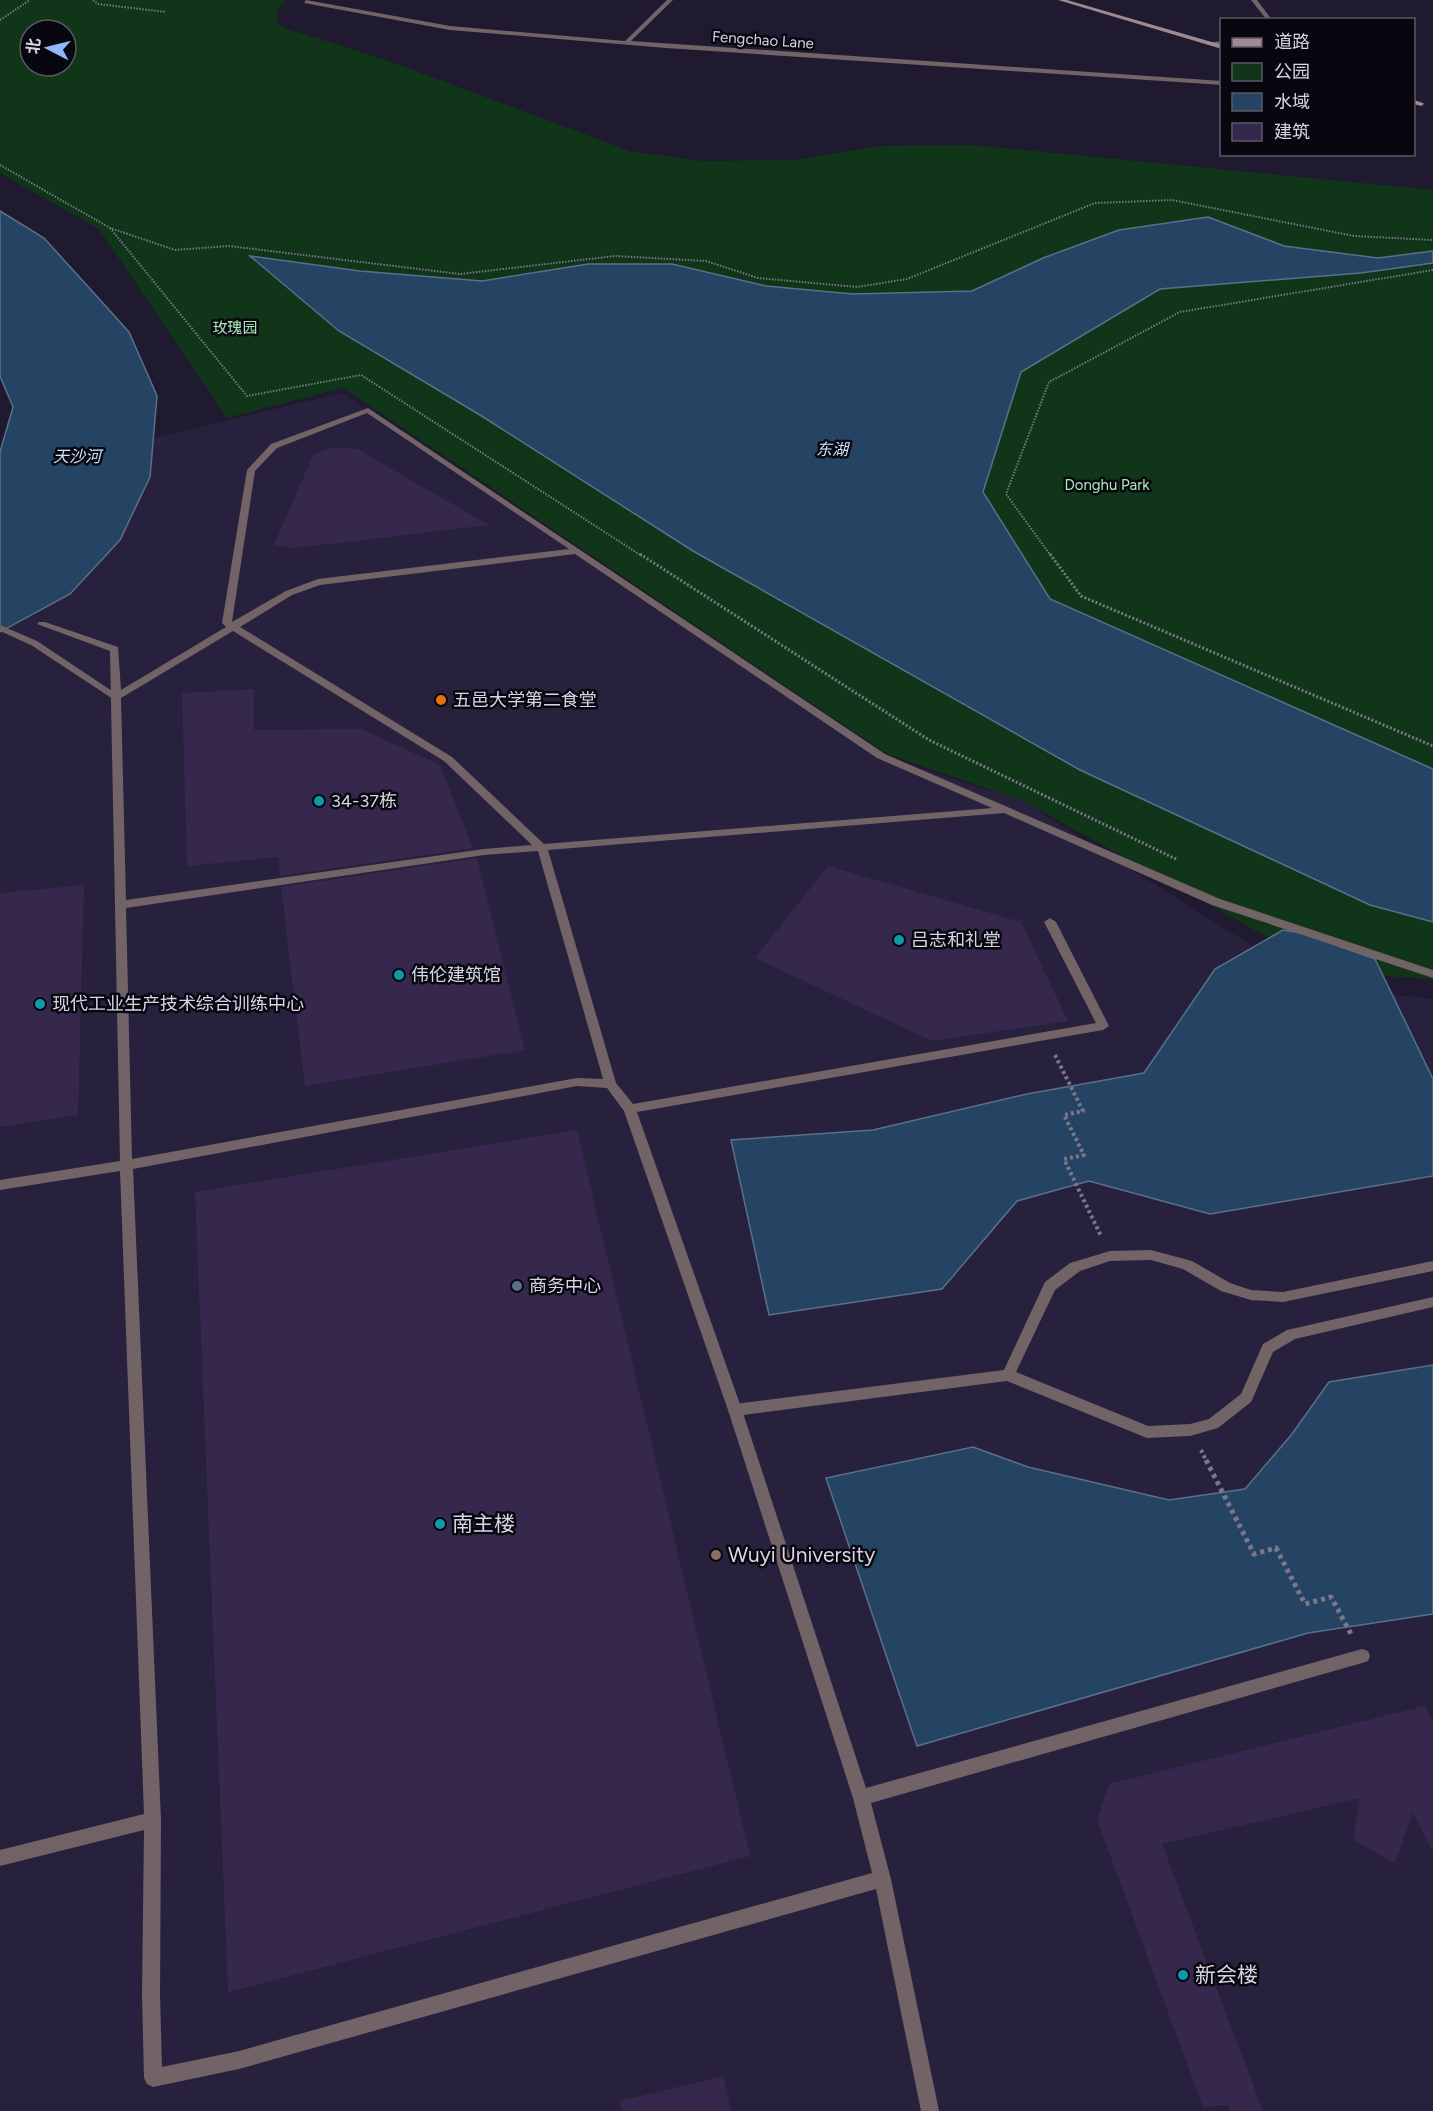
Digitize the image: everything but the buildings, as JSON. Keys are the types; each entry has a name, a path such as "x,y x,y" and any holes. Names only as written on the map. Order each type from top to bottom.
{"street":[{"path":"626,43 670,0"},
{"path":"1061,0 1220,45"},
{"path":"1254,0 1268,18"},
{"name":"Fengchao Lane","path":"309,1 450,27 626,43 1220,83"},
{"path":"1415,102 1421,104"},
{"path":"930,2111 882,1879 861,1798 735,1410 630,1108 610,1084 542,848 448,759 227,623 250,470 274,446 368,410 881,756 1216,902 1433,974"},
{"path":"116,697 289,593 318,582 576,551"},
{"path":"42,624 115,649 126,1165 153,1820 151,1995 153,2078 238,2060 882,1879"},
{"path":"0,628 34,643 116,697"},
{"path":"119,905 484,852 1004,811"},
{"path":"630,1108 1103,1026 1050,922"},
{"path":"0,1185 126,1165 577,1082 610,1084"},
{"path":"1008,1375 1050,1286 1075,1268 1110,1256 1151,1255 1187,1265 1226,1287 1251,1295 1283,1297 1433,1266"},
{"path":"735,1410 1008,1375 1147,1432 1190,1430 1213,1424 1246,1398 1268,1348 1292,1334 1433,1302"},
{"path":"861,1798 1362,1656"},
{"path":"0,1858 153,1820"}],"path":[{"path":"0,20 30,0"},
{"path":"93,0 98,4 166,12"},
{"path":"0,165 110,228 175,250 229,246 460,274 615,256 706,261 758,278 857,287 907,279 1095,203 1172,200 1354,236 1433,240"},
{"path":"110,228 247,396 361,375 929,740 1185,863"},
{"path":"1433,270 1179,312 1049,382 1006,494 1081,597 1433,746"},
{"path":"1046,1036 1083,1111 1064,1115 1084,1155 1064,1159 1110,1256"},
{"path":"1190,1430 1254,1554 1276,1548 1305,1604 1331,1597 1362,1656"}],"shaded area":[{"name":"Wuyi University","path":"342,393 881,756 1023,801 1257,949 1336,988 1433,999 1433,2111 0,2111 0,461 45,464"}],"green space":[{"name":"Donghu Park","path":"0,0 287,0 276,11 279,26 389,61 630,151 703,161 793,160 878,146 972,145 1433,190 1433,979 1332,973 1023,801 887,754 343,388 227,418 99,229 0,173"}],"water":[{"name":"天沙河","path":"0,211 44,238 129,332 157,396 150,477 120,540 70,594 0,632 0,452 13,407 0,376"},
{"name":"东湖","path":"1208,217 1284,246 1378,258 1433,251 1433,263 1361,273 1160,289 1021,372 983,492 1050,599 1433,769 1433,922 1370,905 1080,770 693,551 480,415 339,331 250,256 360,271 482,281 588,264 672,264 766,286 853,294 972,291 1043,258 1119,230"},
{"path":"1283,930 1302,933 1375,959 1433,1079 1433,1176 1210,1214 1089,1181 1017,1201 942,1289 769,1315 731,1140 873,1130 1027,1094 1144,1073 1215,969"},
{"path":"1433,1365 1433,1614 1308,1633 917,1746 826,1478 973,1447 1028,1467 1169,1500 1245,1489 1292,1434 1329,1382"}],"place":[{"name":"五邑大学第二食堂","path":"441,700"},
{"name":"34-37栋","path":"319,801"},
{"name":"吕志和礼堂","path":"899,940"},
{"name":"伟伦建筑馆","path":"399,975"},
{"name":"现代工业生产技术综合训练中心","path":"40,1004"},
{"name":"商务中心","path":"517,1286"},
{"name":"南主楼","path":"440,1524"},
{"name":"Wuyi University","path":"716,1555"},
{"name":"新会楼","path":"1183,1975"}],"park label":[{"name":"玫瑰园","path":"235,328"}]}
